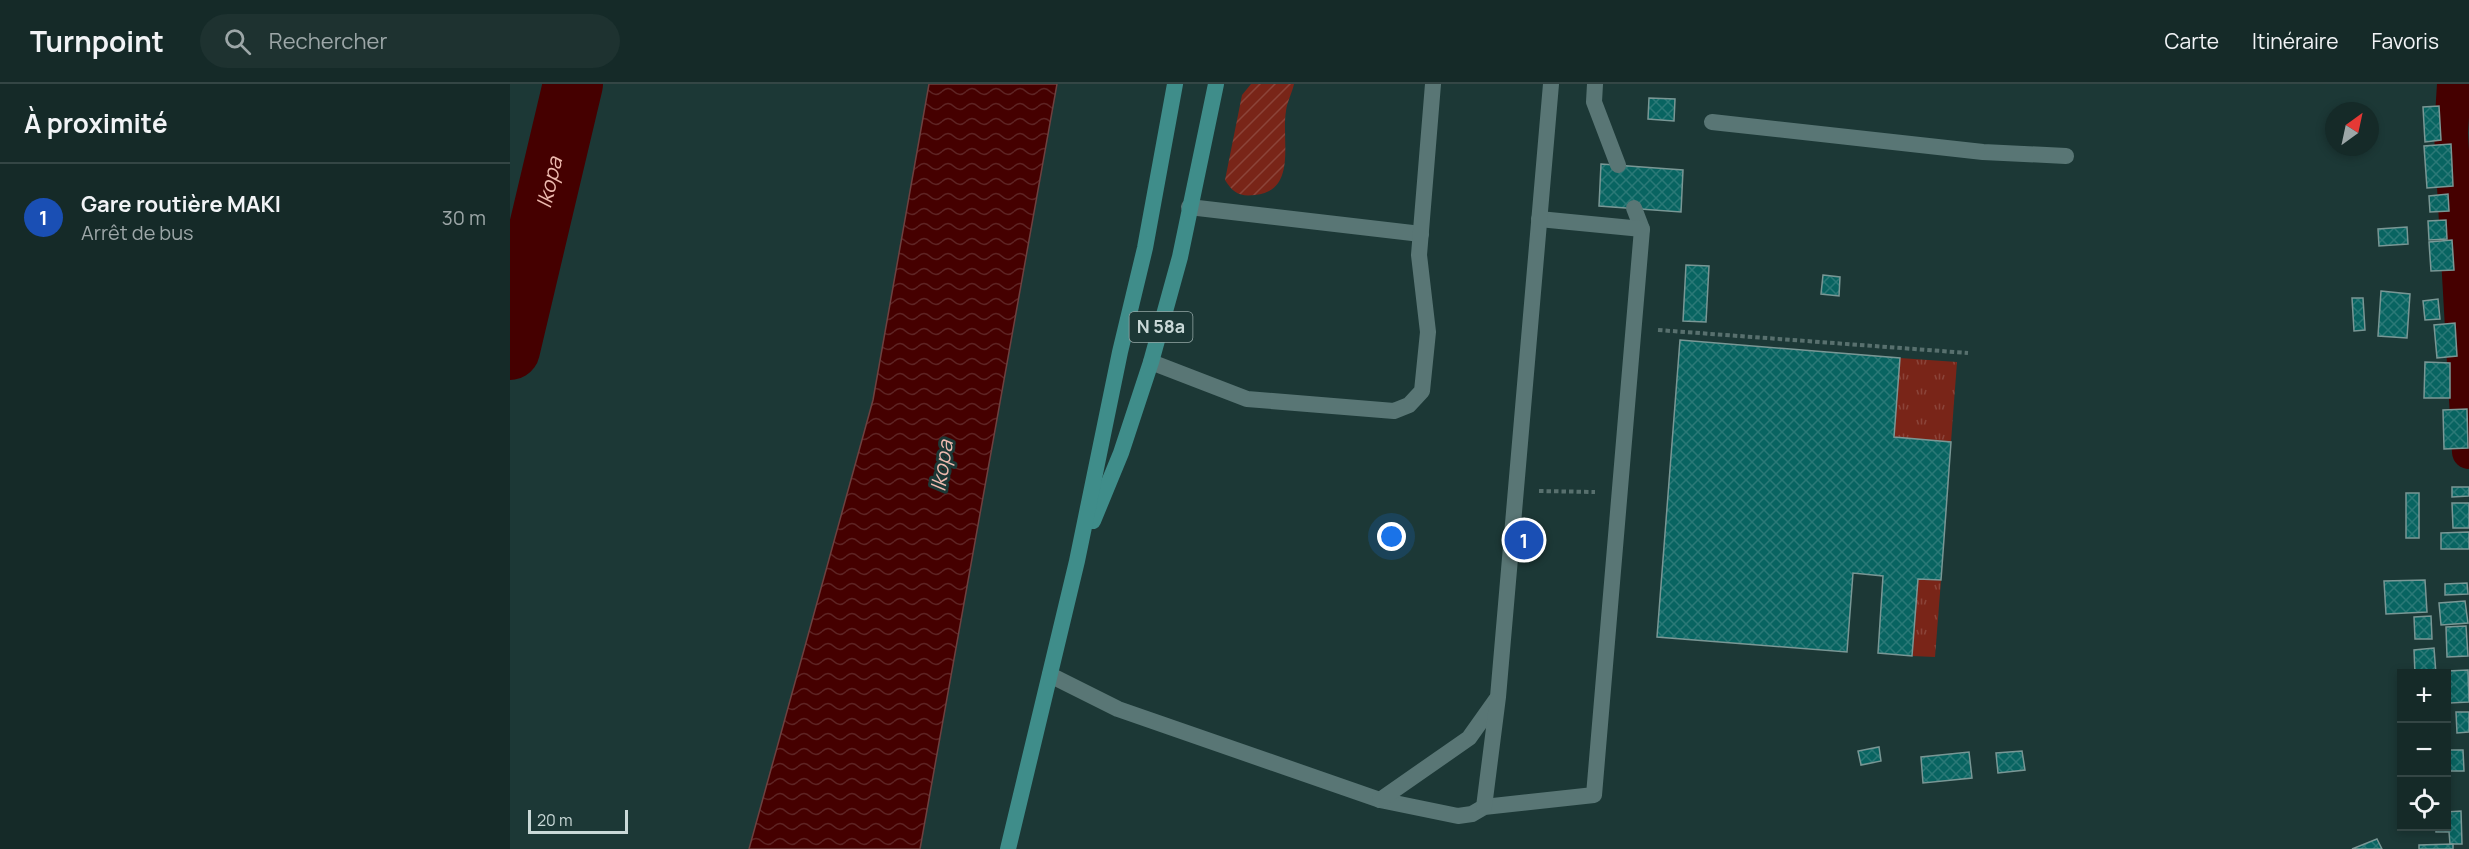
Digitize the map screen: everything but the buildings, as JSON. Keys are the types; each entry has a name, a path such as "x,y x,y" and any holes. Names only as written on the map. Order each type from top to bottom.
{"main road":[{"name":"N 58a","path":"1008,849 1077,561 1120,352 1145,248 1175,84"},
{"name":"N 58a","path":"1077,561 1121,453 1152,362 1179,257 1216,84"}],"lane":[{"path":"1152,362 1247,399 1401,409 1415,401 1422,391 1428,333 1419,274 1433,84"},
{"path":"1484,807 1498,697 1551,84"},
{"path":"1595,84 1594,102 1618,165"},
{"path":"1712,122 1983,152 2066,156"},
{"path":"1190,207 1421,234"},
{"path":"1050,675 1118,709 1380,800 1458,816 1472,814 1484,807 1594,795 1642,229 1634,208"},
{"path":"1539,219 1642,229"},
{"path":"1380,800 1469,738 1498,697"}],"path":[{"path":"1634,328 1968,353"},
{"path":"1516,490 1619,492"}],"green space":[{"path":"1251,84 1294,84 1286,111 1285,162 1282,174 1277,184 1268,191 1255,195 1241,195 1234,191 1225,180 1242,95"},
{"path":"1900,358 1957,362 1951,442 1894,437"},
{"path":"1918,579 1941,580 1935,657 1912,656"}],"water":[{"path":"929,84 1057,84 920,849 749,849 873,400"}],"waterway":[{"name":"Ikopa","path":"510,350 573,84"},
{"path":"2454,84 2451,133 2469,452"}],"place":[{"name":"Gare routière MAKI","path":"1524,540"}]}
